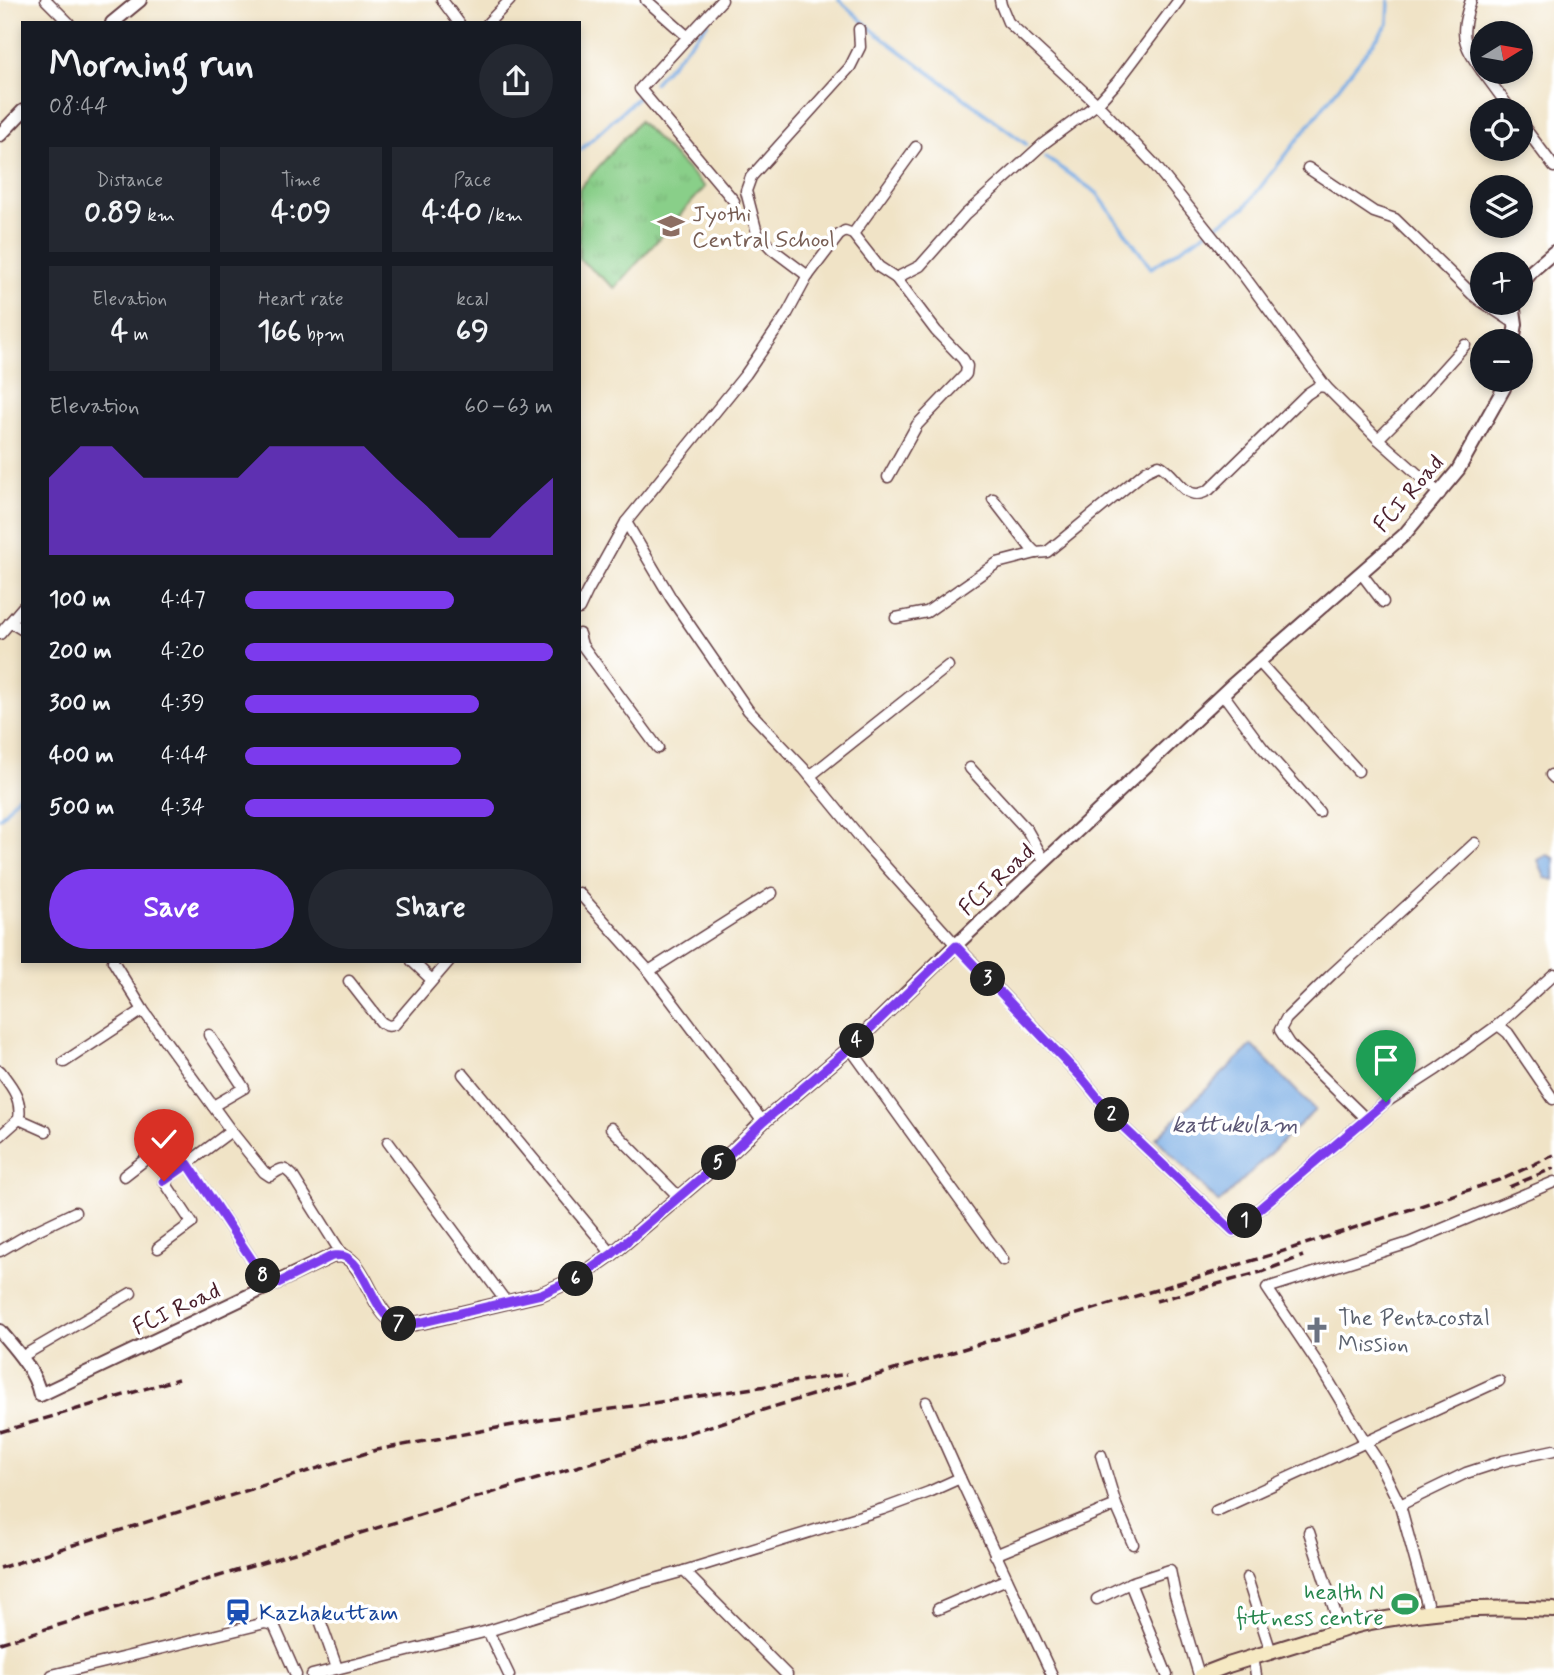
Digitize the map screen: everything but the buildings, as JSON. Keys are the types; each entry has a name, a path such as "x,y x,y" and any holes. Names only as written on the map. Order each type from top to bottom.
{"main road":[{"path":"1200,1675 1356,1624 1429,1611 1511,1608 1554,1610"}],"street":[{"path":"46,0 67,21"},
{"path":"114,21 140,0"},
{"path":"442,0 458,21"},
{"path":"490,21 510,0"},
{"path":"646,0 688,37"},
{"path":"722,0 640,89 734,201"},
{"path":"1000,0 1008,22 1097,104 1154,164 1244,276 1326,387 1378,439 1440,494"},
{"path":"896,278 920,266 965,215 1043,144 1097,104 1118,81 1179,0"},
{"path":"1470,52 1466,46 1464,23 1471,0"},
{"path":"808,276 772,249 757,233 746,191 751,177 850,67 860,47 859,29"},
{"path":"0,135 21,113"},
{"path":"1533,139 1554,167"},
{"path":"853,234 916,147"},
{"path":"1308,168 1374,212 1395,219 1470,292"},
{"path":"581,605 626,522 746,374 787,314 808,276 845,231 853,234 879,267 896,278 936,331 967,366 966,374 917,425 888,477"},
{"path":"1533,270 1554,252"},
{"path":"1502,315 1516,324"},
{"path":"1515,315 1515,329"},
{"path":"1378,439 1465,345"},
{"path":"896,618 927,612 997,563 1046,552 1146,471 1159,466 1167,469 1186,490 1197,494 1209,490 1307,394 1319,386 1326,387"},
{"name":"FCI Road","path":"0,1331 37,1382 40,1395 332,1256 343,1255 352,1261 381,1308 393,1322 404,1325 541,1294 579,1277 612,1254 850,1048 1223,694 1404,535 1458,470 1502,392"},
{"path":"993,499 1036,553"},
{"path":"626,522 671,598 748,710 810,776 868,847 956,946 1081,1077 1118,1122 1233,1231 1386,1102 1497,1025 1554,974"},
{"path":"1361,573 1383,602"},
{"path":"0,634 21,609"},
{"path":"10,622 21,629"},
{"path":"581,641 657,748"},
{"path":"1259,662 1358,771"},
{"path":"810,776 947,666"},
{"path":"1223,694 1262,747 1319,812"},
{"path":"970,768 1027,830 1045,862"},
{"path":"1366,1119 1289,1044 1280,1030 1286,1019 1332,974 1475,843"},
{"path":"649,971 772,893"},
{"path":"581,895 649,971 763,1122"},
{"path":"114,963 143,1010 231,1131 264,1172 270,1176 281,1169 292,1175 343,1255"},
{"path":"414,963 432,980"},
{"path":"349,981 382,1022 389,1026 396,1024 447,963"},
{"path":"64,1062 143,1010"},
{"path":"1497,1025 1508,1033 1553,1099"},
{"path":"209,1035 244,1088 213,1106"},
{"path":"850,1048 1003,1260"},
{"path":"0,1071 12,1087 21,1108 19,1119 0,1136"},
{"path":"463,1074 612,1254"},
{"path":"19,1119 46,1131"},
{"path":"611,1128 678,1196"},
{"path":"159,1248 192,1223 164,1181 231,1131"},
{"path":"124,1176 169,1141 188,1164 270,1287"},
{"path":"388,1143 507,1303"},
{"path":"1429,1611 1401,1505 1378,1461 1322,1370 1267,1288 1409,1243 1554,1182"},
{"path":"0,1251 75,1212"},
{"path":"21,1357 131,1293"},
{"path":"1216,1510 1499,1381"},
{"path":"926,1402 1052,1675"},
{"path":"1401,1505 1465,1473 1503,1461 1554,1450"},
{"path":"1101,1455 1116,1505 1133,1544"},
{"path":"312,1675 488,1631 883,1509 960,1478"},
{"path":"995,1555 1116,1505"},
{"path":"1309,1532 1341,1630"},
{"path":"1097,1599 1130,1583 1170,1570 1200,1675"},
{"path":"684,1571 783,1674"},
{"path":"1247,1578 1271,1652"},
{"path":"938,1609 1007,1579"},
{"path":"1130,1583 1167,1675"},
{"path":"52,1675 265,1623 274,1625 296,1675"},
{"path":"321,1623 337,1668"},
{"path":"488,1631 509,1675"},
{"path":"1253,1657 1256,1675"}],"green space":[{"path":"639,121 705,187 615,288 581,261 581,187"}],"water":[{"path":"1547,855 1554,858 1554,880 1545,878 1538,860"},
{"name":"kattukulam","path":"1252,1045 1315,1110 1219,1203 1156,1138"}],"waterway":[{"path":"839,0 876,33 1026,144"},
{"path":"1045,157 1097,193 1151,268 1245,207 1388,24 1389,0"},
{"path":"654,83 708,23"},
{"path":"581,149 637,98"},
{"path":"0,818 21,792"}],"railway":[{"path":"0,1643 1287,1250 1505,1178 1554,1155"},
{"path":"1509,1187 1554,1168"},
{"path":"1156,1301 1261,1272 1303,1256"},
{"path":"0,1568 376,1450 552,1418 847,1374"},
{"path":"0,1432 178,1379"}],"place":[{"name":"Jyothi Central School","path":"671,226"},
{"name":"The Pentacostal Mission","path":"1317,1330"},
{"name":"health N fittness centre","path":"1405,1604"},
{"name":"Kazhakuttam","path":"238,1612"}],"route":[{"path":"164,1181 188,1164 270,1287 332,1256 343,1255 359,1270 381,1308 393,1322 404,1325 541,1294 579,1277 612,1254 850,1048 956,946 1081,1077 1118,1122 1233,1231 1386,1102"}]}
